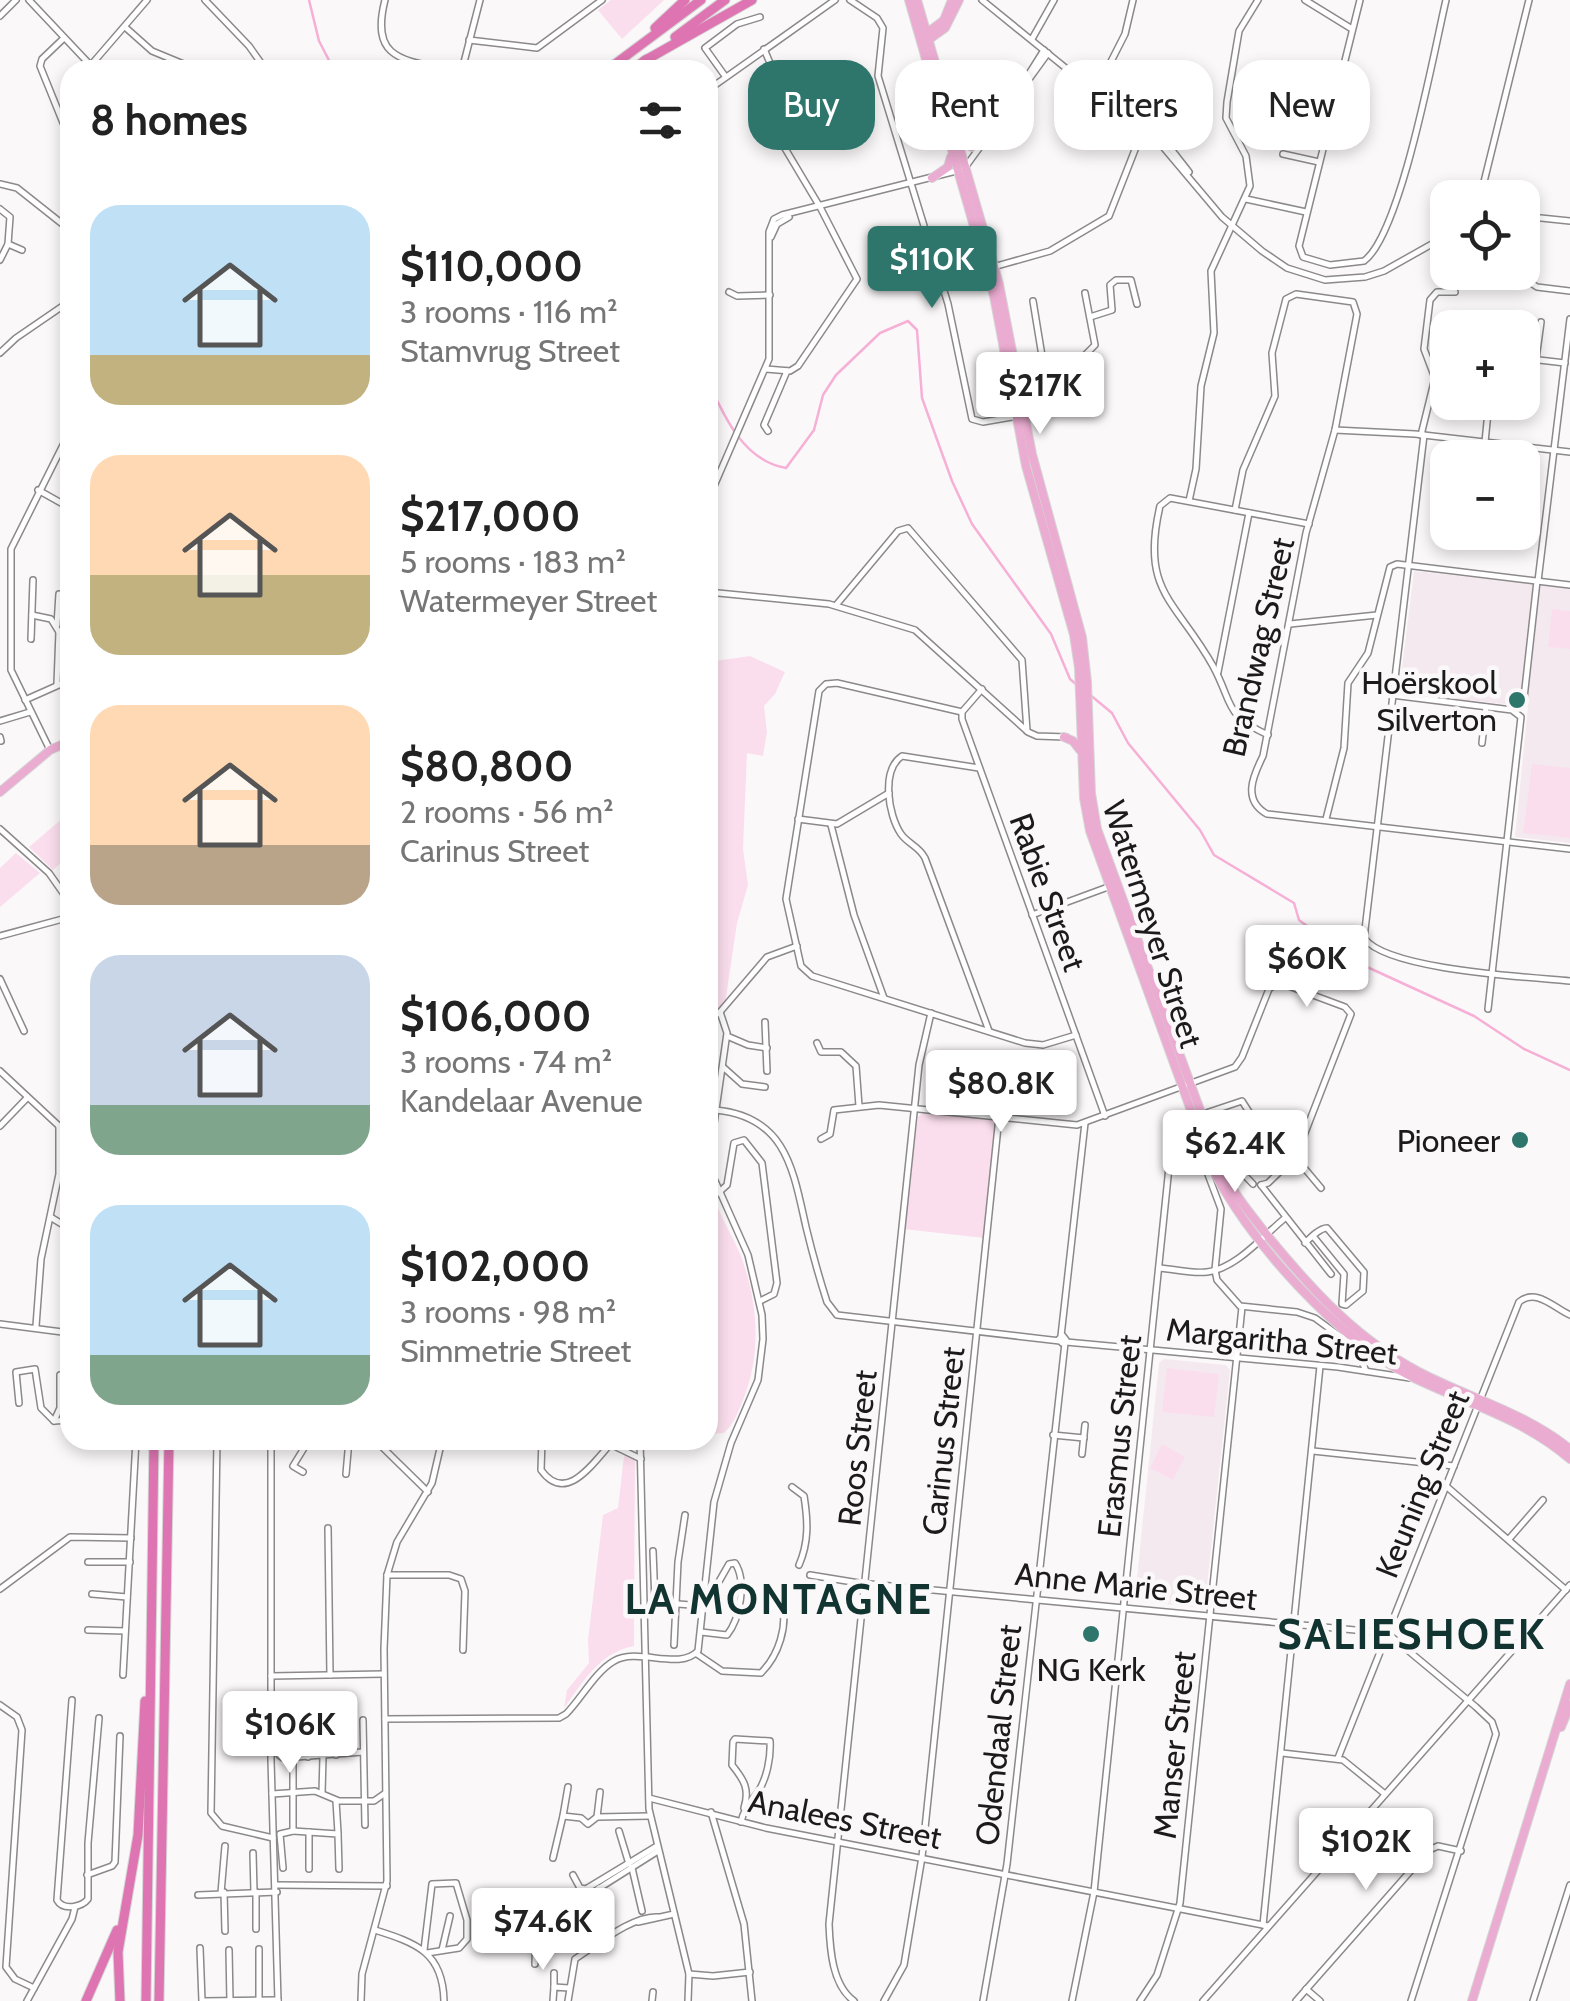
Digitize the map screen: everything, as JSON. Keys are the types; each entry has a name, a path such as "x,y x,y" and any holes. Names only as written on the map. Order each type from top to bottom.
{"highway":[{"path":"619,60 685,0"},
{"path":"620,60 701,0"},
{"path":"645,60 725,0"},
{"path":"646,60 752,0"},
{"path":"146,2001 154,1450"},
{"path":"159,2001 169,1450"},
{"path":"120,2001 118,1952 141,1799 152,1558"},
{"path":"86,2001 127,1902"}],"main road":[{"name":"Watermeyer Street","path":"909,0 930,60"},
{"name":"Watermeyer Street","path":"918,0 928,60"},
{"path":"923,40 945,28 955,0"},
{"path":"923,40 942,24 955,0"},
{"path":"921,13 931,25 942,24"},
{"name":"Watermeyer Street","path":"951,150 961,170"},
{"path":"932,178 948,167 951,150"},
{"name":"Watermeyer Street","path":"957,150 990,268 1020,416 1026,466 1074,635 1083,679 1085,738 1098,830 1223,1190 1326,1305 1359,1332 1418,1372 1528,1428 1570,1459"},
{"name":"Watermeyer Street","path":"1084,704 1082,759 1090,831 1186,1086 1205,1113 1230,1186 1263,1236 1331,1320 1388,1363 1423,1382 1524,1417 1570,1449"},
{"path":"1081,725 1064,737 1077,745 1082,759"},
{"path":"1,790 60,746"},
{"path":"1472,2001 1570,1684"},
{"path":"1552,1750 1570,1706"}],"street":[{"path":"0,16 16,0"},
{"path":"29,0 85,60"},
{"path":"99,60 146,0"},
{"path":"206,0 259,60"},
{"path":"385,0 380,28 389,51 405,60"},
{"path":"465,60 480,0"},
{"path":"470,40 537,48 602,0"},
{"path":"718,82 834,0"},
{"path":"850,0 877,18 883,28 878,76 950,309 969,414 980,422 1041,412 1038,390 1094,346 1085,293"},
{"path":"982,0 1057,60"},
{"path":"1032,39 1054,0"},
{"path":"1112,60 1125,34 1133,0"},
{"path":"1190,501 1200,392 1214,333 1211,271 1250,183 1248,163 1227,122 1226,112 1238,35 1258,0"},
{"path":"1305,0 1352,29"},
{"path":"1360,0 1299,246 1301,255 1336,265 1360,262 1375,250 1399,191 1446,0"},
{"path":"1484,180 1529,0"},
{"path":"714,60 705,48 737,24 760,18"},
{"path":"124,27 152,51 174,60"},
{"path":"60,115 40,66 42,59 64,38"},
{"path":"764,48 774,70 768,108 788,158 820,207 857,279 800,363 787,371 768,417"},
{"path":"1034,69 1046,51"},
{"path":"718,65 726,76"},
{"path":"718,478 766,369 773,229 784,217 796,213 961,170 978,150"},
{"path":"990,268 1057,248 1109,216 1135,150"},
{"path":"1164,150 1189,174"},
{"path":"1172,150 1230,224 1262,252 1311,277 1355,280 1384,271 1430,245"},
{"path":"1283,154 1320,162"},
{"path":"0,184 17,188 60,222"},
{"path":"1246,199 1307,212"},
{"path":"0,210 10,216 8,244 0,260"},
{"path":"1540,218 1570,221"},
{"path":"8,244 22,250"},
{"path":"1090,317 1112,310 1110,285 1116,280 1131,280 1136,304"},
{"path":"1540,287 1570,291"},
{"path":"729,292 737,296 770,295"},
{"path":"1455,292 1437,292 1430,300 1424,350 1435,376 1422,435 1365,940 1376,949 1419,963 1570,982"},
{"name":"Brandwag Street","path":"1235,510 1242,472 1274,398 1272,353 1286,299 1298,294 1349,300 1356,305 1357,314 1335,430 1309,524 1264,756 1251,781 1258,808 1265,814 1570,849"},
{"path":"1033,302 1043,362 1051,380"},
{"path":"0,354 60,308"},
{"path":"1524,698 1570,320"},
{"path":"1540,330 1541,322"},
{"path":"1540,360 1565,363"},
{"path":"766,369 787,371"},
{"path":"1335,430 1467,440"},
{"path":"1540,448 1570,452"},
{"path":"50,750 24,700 11,664 11,549 60,450"},
{"path":"38,490 60,502"},
{"path":"1268,736 1232,714 1217,676 1164,596 1152,550 1161,503 1170,498 1309,524"},
{"path":"1217,676 1250,513"},
{"path":"837,605 903,528 915,536 1022,660 1027,730"},
{"path":"1326,821 1344,748 1348,683 1368,654 1390,566 1570,584"},
{"path":"31,639 33,580"},
{"path":"718,593 837,605 914,630 1027,730 1037,736 1085,738"},
{"path":"57,684 59,594"},
{"path":"32,615 51,619 58,629"},
{"path":"1290,624 1377,615"},
{"path":"24,700 60,683"},
{"path":"982,689 962,712 837,683 824,686 816,698 786,900 801,966 808,974 1037,1045 1076,1035"},
{"path":"1392,695 1514,710 1520,715 1488,1009"},
{"path":"1482,744 1486,707"},
{"path":"0,720 30,712"},
{"name":"Rabie Street","path":"962,712 962,722 1105,1116"},
{"path":"979,768 902,756 893,765 889,794 900,832 920,848 925,858 989,1031"},
{"path":"798,819 831,825 843,822 889,794"},
{"path":"831,825 854,915 884,998"},
{"path":"0,829 60,886"},
{"path":"1032,915 1108,887"},
{"path":"0,936 60,920"},
{"path":"718,1098 727,1036 720,1012 767,958 796,946"},
{"path":"0,979 24,1031"},
{"path":"821,1139 830,1134 832,1112 860,1106 1085,1123 1238,1064 1269,989 1276,982 1351,1012 1296,1157 1268,1183 1242,1184"},
{"name":"Roos Street","path":"854,2001 838,1982 830,1932 914,1108 931,1013"},
{"path":"766,1022 766,1072"},
{"path":"727,1036 767,1048"},
{"path":"817,1043 820,1052 840,1052 856,1066 860,1106"},
{"path":"723,1067 742,1084 765,1087"},
{"path":"0,1071 59,1126 59,1174 41,1259 36,1326"},
{"path":"0,1126 27,1098"},
{"path":"1205,1113 1242,1101 1252,1115 1252,1133"},
{"name":"Margaritha Street","path":"718,1110 751,1118 780,1144 796,1181 813,1256 831,1310 840,1316 1338,1366 1423,1382"},
{"name":"Carinus Street","path":"884,2001 904,1965 922,1857 999,1117"},
{"path":"1218,1146 1260,1132 1266,1119 1294,1130"},
{"name":"Odendaal Street","path":"983,2001 1006,1873 1085,1123"},
{"name":"Erasmus Street","path":"1072,2001 1094,1892 1173,1137 1180,1130 1193,1135 1220,1204 1215,1270"},
{"path":"1236,1167 1265,1147 1267,1141 1254,1138 1230,1155 1236,1167 1257,1184 1331,1274"},
{"path":"697,1654 715,1496 761,1369 764,1325 760,1301 746,1249 718,1193 728,1182 734,1143 744,1140 762,1163 776,1283 774,1294 760,1301"},
{"path":"1296,1157 1321,1188"},
{"path":"52,1218 60,1223"},
{"path":"1159,1268 1215,1270 1285,1218"},
{"path":"1305,1242 1313,1236 1328,1228 1365,1274 1362,1292 1344,1306 1344,1274 1313,1236"},
{"path":"1157,1282 1174,1269"},
{"path":"1215,1270 1216,1278 1236,1303 1310,1316 1354,1346 1366,1372"},
{"name":"Keuning Street","path":"1338,1758 1519,1302 1527,1296 1539,1298 1570,1315"},
{"name":"Manser Street","path":"1140,2001 1157,1975 1179,1909 1242,1306"},
{"path":"0,1324 60,1331"},
{"path":"1338,1366 1352,1365 1359,1354"},
{"path":"1266,1926 1320,1366"},
{"path":"19,1403 16,1372 35,1369 40,1408 54,1421 60,1421"},
{"path":"54,1421 60,1401 60,1375"},
{"path":"1082,1454 1086,1425"},
{"path":"1053,1435 1084,1438"},
{"path":"123,1675 135,1450"},
{"path":"217,1450 212,1813 222,1826 272,1838"},
{"path":"200,1948 203,2001 278,2000 277,1888 272,1838 271,1450"},
{"path":"302,1450 293,1468 303,1472"},
{"path":"346,1474 348,1450"},
{"path":"390,1450 428,1492"},
{"path":"360,2001 362,1974 387,1886 384,1674 387,1575 397,1542 428,1492 439,1450"},
{"path":"541,1450 540,1469 550,1481 563,1486 574,1482 604,1450"},
{"path":"626,1450 641,1459"},
{"path":"641,1450 650,1816 690,1974 688,2001"},
{"path":"1313,1451 1454,1466"},
{"path":"1203,2001 1568,1588 1446,1486"},
{"path":"792,1487 804,1496 807,1515 806,1542 799,1566"},
{"path":"1509,1540 1542,1500"},
{"path":"674,1645 685,1514"},
{"path":"328,1528 330,1675"},
{"path":"0,1589 70,1537 131,1538"},
{"path":"653,1551 655,1602 702,1606"},
{"path":"88,1562 130,1562"},
{"path":"702,1632 727,1635 736,1617 741,1575 735,1563 728,1564 717,1585 718,1604"},
{"name":"Anne Marie Street","path":"810,1574 865,1584 1387,1633"},
{"path":"387,1575 450,1576 460,1580 465,1591 463,1650"},
{"path":"703,1585 717,1585"},
{"path":"92,1594 127,1598"},
{"path":"697,1654 722,1671 761,1673 775,1654 785,1614 782,1601"},
{"path":"88,1630 125,1631"},
{"path":"1387,1633 1469,1700 1492,1722 1496,1734 1411,2001"},
{"path":"385,1719 561,1718 614,1661 687,1658 697,1654"},
{"path":"271,1676 384,1674"},
{"path":"72,1700 60,1905 74,1907 88,1900 99,1718"},
{"path":"0,1705 17,1717 22,1730 6,1966 15,1979 34,1988"},
{"path":"336,1719 336,1754"},
{"path":"279,1720 279,1755 292,1758 363,1752"},
{"path":"308,1720 308,1757"},
{"path":"364,1720 365,1825"},
{"path":"88,1874 114,1862 120,1736"},
{"path":"741,1822 744,1808 748,1794 743,1778 732,1765 732,1742 770,1741 764,1778 744,1808"},
{"path":"1282,1753 1338,1758 1385,1794"},
{"path":"322,1792 323,1756"},
{"path":"292,1758 293,1831"},
{"path":"553,1858 568,1787"},
{"path":"272,1794 322,1792 336,1801 374,1801 386,1793"},
{"path":"597,1817 600,1792"},
{"name":"Analees Street","path":"649,1798 741,1822 1266,1926"},
{"path":"336,1801 339,1869"},
{"path":"374,1801 386,1810"},
{"path":"712,1812 744,1924 752,2001"},
{"path":"563,1816 581,1818 588,1824 597,1817 650,1816"},
{"path":"619,1830 642,1911"},
{"path":"310,1832 310,1869"},
{"path":"283,1868 280,1834 338,1834"},
{"path":"225,1846 225,1931"},
{"path":"1296,2001 1429,1850 1438,1846 1461,1851"},
{"path":"573,1876 584,1890 658,1849"},
{"path":"253,1853 256,1929"},
{"path":"535,1964 535,1929 630,1866"},
{"path":"456,1883 467,1920 467,1938 460,1948 425,1951 432,1884 456,1883"},
{"path":"1533,2001 1567,1906 1570,1885"},
{"path":"198,1895 277,1888 387,1886"},
{"path":"599,1888 609,1920"},
{"path":"27,2001 72,1918 74,1907"},
{"path":"568,1907 573,1945"},
{"path":"568,2001 575,1959 635,1922 674,1914"},
{"path":"442,1950 450,1916"},
{"path":"374,1930 412,1942 425,1951 443,1981 444,2001"},
{"path":"259,1949 259,2000"},
{"path":"229,1950 230,2000"},
{"path":"690,1974 750,1972"},
{"path":"552,2001 554,1974"},
{"path":"554,1986 569,1988"},
{"path":"1306,1989 1320,2001"},
{"path":"652,2001 653,1992"}],"shaded area":[{"path":"611,0 664,0 622,39 598,10"},
{"name":"Hoërskool Silverton","path":"1414,571 1570,588 1570,843 1515,837 1528,707 1399,692"},
{"path":"1552,609 1570,611 1570,649 1548,647"},
{"path":"750,656 785,672 775,694 764,706 767,732 763,756 747,753 743,849 748,885 737,923 725,1004 718,1009 718,661"},
{"path":"1532,764 1570,768 1570,838 1523,833"},
{"path":"60,821 60,864 53,870 29,847"},
{"path":"16,853 40,873 0,907 0,868"},
{"path":"924,1112 997,1119 984,1238 903,1229 918,1117"},
{"path":"718,1208 747,1274 756,1328 749,1382 735,1418 724,1433 718,1433"},
{"path":"1164,1359 1226,1365 1230,1370 1205,1605 1201,1608 1138,1601 1135,1597 1159,1363"},
{"path":"1167,1368 1219,1374 1214,1417 1162,1412"},
{"path":"1162,1444 1185,1457 1173,1480 1150,1468"},
{"path":"624,1456 635,1458 634,1646 602,1662 564,1708 567,1690 589,1663 588,1640 603,1515 618,1508"}],"waterway":[{"path":"309,0 319,41 329,60"},
{"path":"718,401 747,447 758,457 786,468 814,430 823,395 836,375 880,333 908,321 917,330 922,398 972,524 1051,634 1070,679 1078,686"},
{"path":"1089,694 1112,713 1128,743 1200,830 1214,855 1294,903 1299,920 1354,961 1474,1016 1524,1049 1570,1070"}],"place":[{"name":"Hoërskool Silverton","path":"1517,700"},
{"name":"Pioneer","path":"1520,1140"},
{"name":"NG Kerk","path":"1091,1634"}],"district":[{"name":"LA MONTAGNE","path":"779,1599"},
{"name":"SALIESHOEK","path":"1412,1634"}]}
